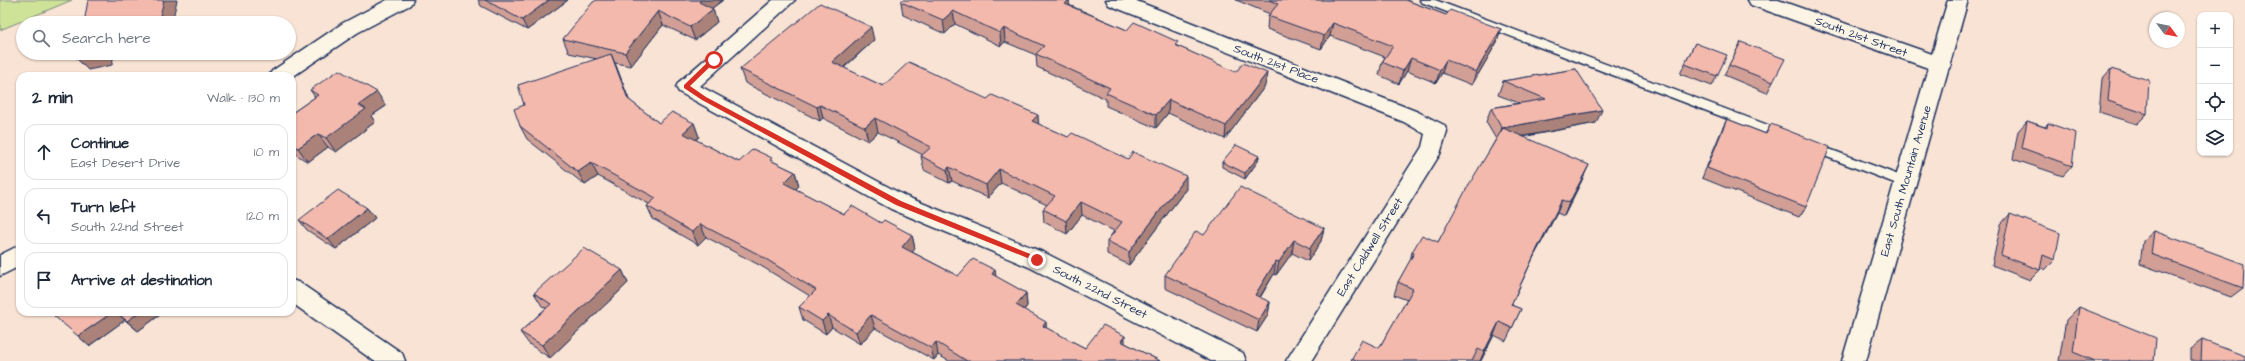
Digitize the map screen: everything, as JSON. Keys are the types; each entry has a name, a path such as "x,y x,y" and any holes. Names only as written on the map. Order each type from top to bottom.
{"street":[{"path":"285,72 350,28 403,0"},
{"name":"South 22nd Street","path":"786,0 714,60 686,87 899,203 1037,260 1234,361"},
{"name":"South 21st Place","path":"1116,0 1411,117 1436,131"},
{"name":"South 21st Street","path":"1758,0 1941,65"},
{"name":"East South Mountain Avenue","path":"1854,361 1905,182 1941,65 1958,0"},
{"name":"East Caldwell Street","path":"1298,361 1432,148 1436,131"},
{"path":"0,267 16,257"},
{"path":"296,293 393,361"}],"lane":[{"path":"1425,0 1789,138"},
{"path":"1804,144 1905,182"}],"green space":[{"path":"0,0 72,0 34,16 16,16 16,23 0,30"}],"building":[{"path":"88,0 164,0 160,16 85,16"},
{"path":"485,0 549,0 522,20"},
{"path":"597,0 701,0 699,2 713,9 690,27 658,11 625,53 563,39 593,2"},
{"path":"902,0 1069,0 1065,4 1127,30 1134,22 1178,42 1175,45 1236,72 1243,63 1267,73 1226,126 1169,100 1156,115 1106,93 1110,88 1036,54 1044,46 1004,28 1000,33 953,11 943,20 901,2"},
{"path":"1269,0 1406,0 1446,15 1450,10 1501,29 1476,72 1446,60 1440,70 1411,58 1403,71 1382,62 1393,46 1333,23 1324,36 1268,16 1278,4"},
{"path":"820,3 871,27 832,62 883,86 909,62 987,99 992,95 1038,115 1032,121 1068,137 1072,133 1128,159 1133,152 1186,176 1129,252 1107,241 1122,222 1081,202 1066,221 1043,209 1055,196 999,169 986,185 949,167 947,170 921,156 931,147 875,118 865,127 820,105 817,107 740,69"},
{"path":"1741,42 1785,59 1773,82 1729,65"},
{"path":"1695,43 1727,55 1717,76 1685,64"},
{"path":"611,54 628,99 659,123 672,112 694,123 683,133 739,162 753,149 772,158 770,160 795,172 784,183 844,214 852,206 881,223 884,220 912,235 902,247 958,276 973,259 995,270 992,274 1026,293 1016,305 1046,322 1043,326 1085,348 1103,325 1125,336 1121,341 1160,361 967,361 936,342 931,348 871,315 856,332 828,315 822,321 799,307 816,290 756,253 700,224 692,232 647,206 656,198 591,163 578,172 520,126 514,109 524,105 518,85"},
{"path":"1576,69 1602,110 1502,128 1491,108 1546,99 1503,81"},
{"path":"2111,69 2149,80 2147,114 2108,101"},
{"path":"339,70 377,92 359,105 366,109 326,138 318,134 298,148 296,147 296,110 318,95 310,90"},
{"path":"1727,119 1766,134 1771,124 1830,147 1806,207 1707,168"},
{"path":"2027,121 2047,128 2048,123 2076,133 2072,166 2022,148"},
{"path":"1503,128 1589,165 1569,203 1562,200 1538,247 1511,305 1521,309 1512,328 1499,322 1484,352 1478,349 1472,361 1358,361 1352,358 1362,340 1379,348 1413,289 1398,282 1414,253 1412,252 1422,235 1438,242 1468,186"},
{"path":"1236,145 1259,156 1245,173 1222,162"},
{"path":"1240,187 1324,228 1310,248 1294,240 1279,262 1276,261 1255,295 1270,302 1259,320 1165,275 1196,231 1204,235"},
{"path":"338,190 367,208 328,239 299,220"},
{"path":"2010,214 2060,233 2055,260 2043,255 2040,270 2001,255"},
{"path":"2154,231 2244,264 2243,288 2151,254"},
{"path":"584,248 622,270 542,345 520,332 551,304 534,293"},
{"path":"2079,307 2156,338 2154,361 2095,361 2073,352"},
{"path":"54,316 107,316 78,336"},
{"path":"121,316 134,316 127,321"},
{"path":"2202,340 2245,356 2245,361 2201,361"}],"route":[{"path":"714,60 686,87 899,203 1037,260"}]}
